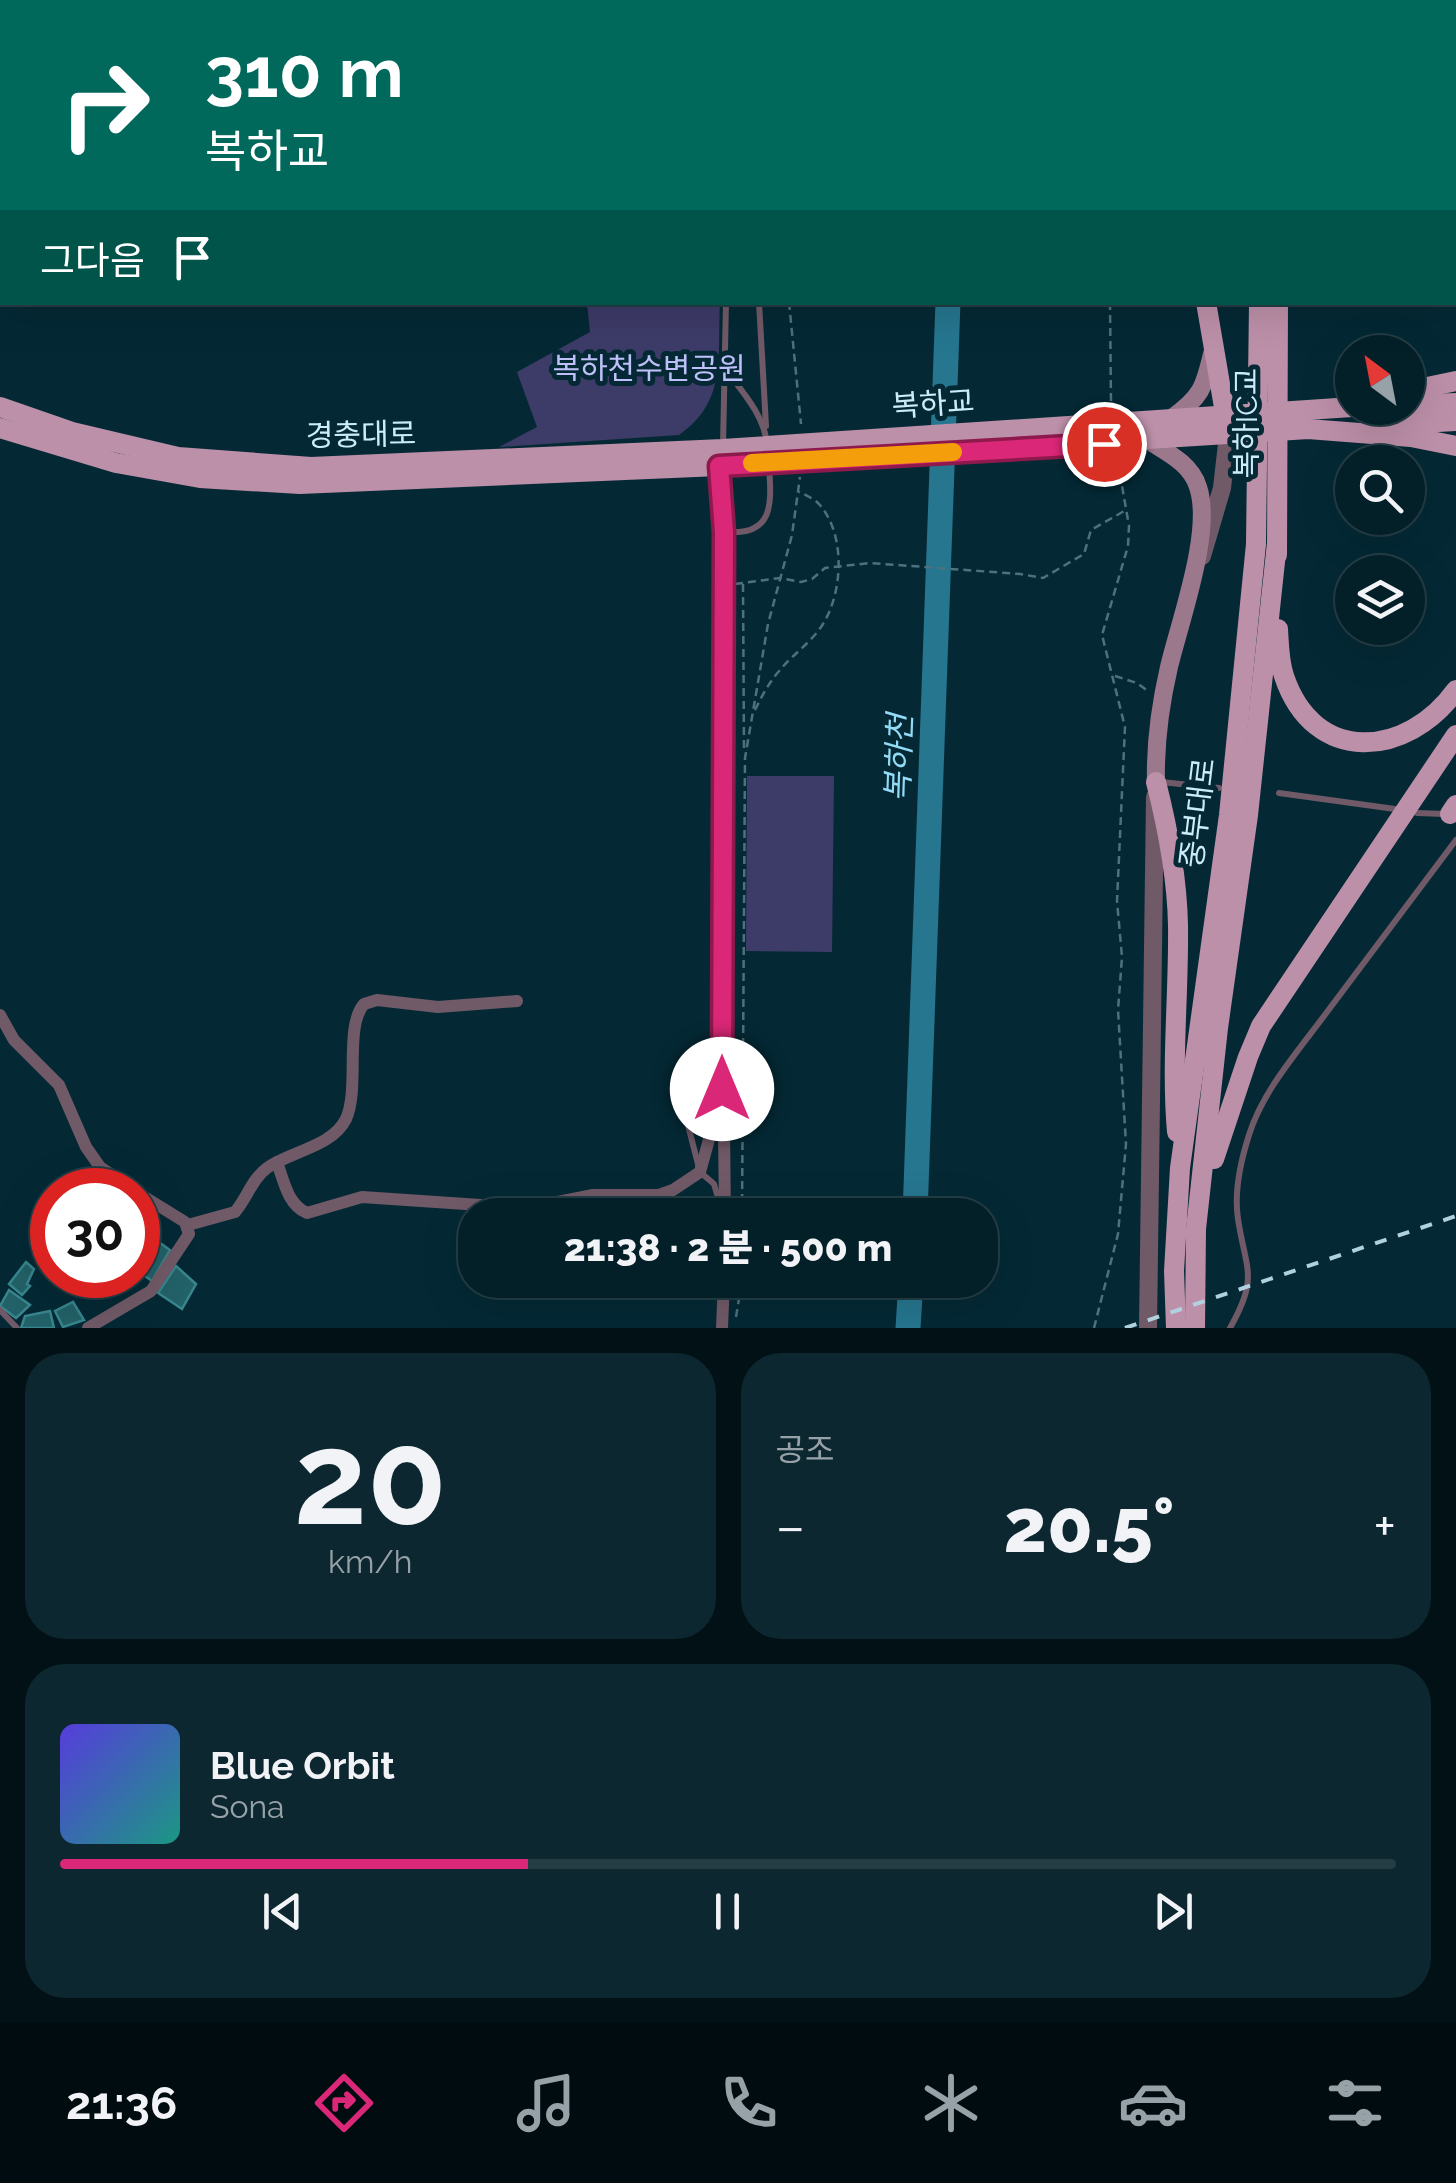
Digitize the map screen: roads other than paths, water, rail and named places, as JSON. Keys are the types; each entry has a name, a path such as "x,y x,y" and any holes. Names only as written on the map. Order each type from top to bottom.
{"main road":[{"path":"1206,305 1228,435"},
{"name":"중부대로","path":"1195,1328 1196,1229 1218,1028 1248,815 1266,543 1258,305"},
{"name":"복하IC교","path":"1266,543 1278,305"},
{"path":"1144,434 1194,402 1204,387 1212,354"},
{"path":"1425,387 1456,380"},
{"path":"1425,404 1456,402"},
{"name":"경충대로","path":"0,407 120,444 178,457 258,464 725,457"},
{"path":"1144,434 1228,435 1335,410"},
{"path":"1172,418 1224,414 1456,420"},
{"path":"1308,419 1456,446"},
{"name":"경충대로","path":"0,428 116,464 200,478 281,484 366,484 725,457"},
{"path":"1144,434 1186,466 1198,483 1204,509 1156,743 1156,782 1171,842 1178,922 1174,1097 1180,1168"},
{"name":"복하교","path":"725,457 1144,434"},
{"path":"1266,543 1280,664 1291,694 1316,724 1348,741 1388,741 1420,728 1456,690"},
{"name":"중부대로","path":"1176,1328 1174,1270 1180,1168 1266,543"},
{"path":"1196,1229 1218,1144 1261,1026 1456,735"}],"street":[{"path":"1186,604 1215,519 1228,435"},
{"path":"724,1198 725,457"},
{"path":"1148,1328 1156,782"},
{"path":"160,1207 188,1224 235,1212 257,1178 277,1162 322,1141 347,1117 356,1046 354,1029 364,1004 378,1000 438,1008 517,1001"},
{"path":"0,1015 14,1040 59,1085 86,1146 101,1168"},
{"path":"277,1162 288,1195 307,1214 362,1197 495,1206 593,1196 659,1195 700,1172 722,1089"},
{"path":"88,1328 150,1291 187,1238 188,1224"},
{"path":"722,1328 723,1298"}],"lane":[{"path":"725,457 722,366 726,305"},
{"path":"724,532 748,533 768,514 772,498 759,305"},
{"path":"722,366 751,404 766,432"},
{"path":"1156,782 1219,788"},
{"path":"1279,794 1395,809"},
{"path":"1418,813 1454,811"},
{"path":"1230,1328 1245,1302 1250,1271 1237,1198 1246,1146 1258,1112 1291,1061 1456,840"},
{"path":"679,1090 700,1172 714,1184 719,1198"},
{"path":"0,1310 17,1328"}],"waterway":[{"name":"복하천","path":"916,1198 948,305"},
{"name":"복하천","path":"908,1328 910,1298"}],"railway":[{"path":"1125,1328 1456,1216"}],"park label":[{"name":"복하천수변공원","path":"649,369"}]}
